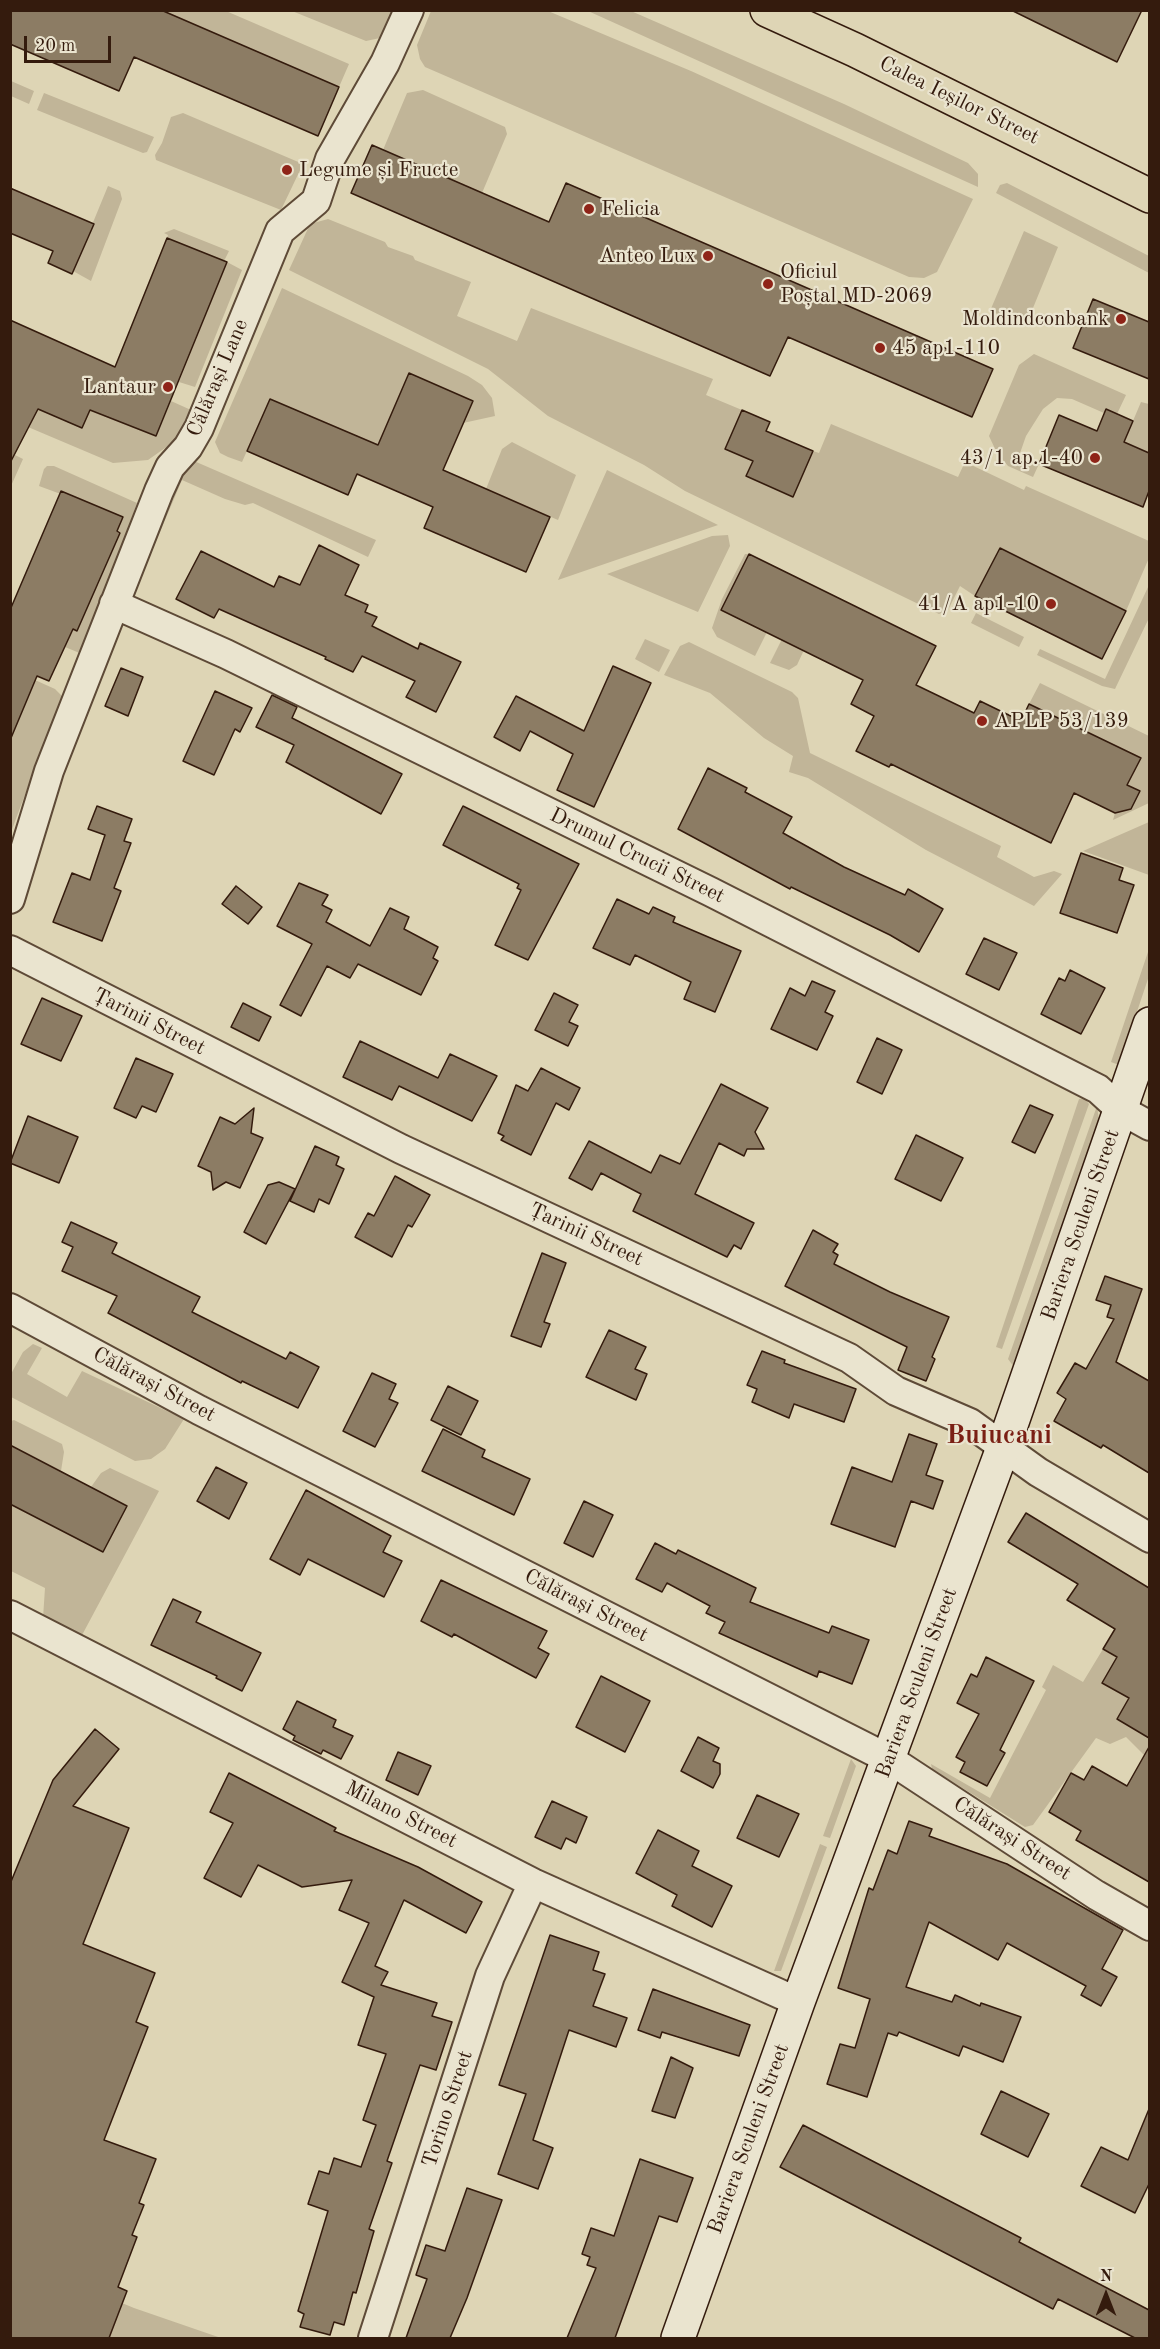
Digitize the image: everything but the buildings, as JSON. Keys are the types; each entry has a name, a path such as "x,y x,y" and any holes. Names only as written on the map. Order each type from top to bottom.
{"main road":[{"name":"Calea Ieșilor Street","path":"767,10 855,50 1149,196"},
{"name":"Bariera Sculeni Street","path":"678,2338 798,2002 1003,1448 1149,1024"}],"street":[{"name":"Călărași Lane","path":"10,899 49,771 170,467 188,447 199,428 280,231 316,201 330,159 385,63 409,10"},
{"name":"Drumul Crucii Street","path":"114,604 226,654 711,892 1098,1089 1121,1110 1149,1126"},
{"name":"Țarinii Street","path":"10,950 401,1149 849,1358 896,1391 970,1423 1038,1472 1149,1538"},
{"name":"Călărași Street","path":"10,1308 199,1410 889,1759 1096,1895 1149,1926"},
{"name":"Milano Street","path":"10,1615 533,1883 798,2002"},
{"name":"Torino Street","path":"373,2338 490,1976 533,1883"}],"shaded area":[{"path":"161,11 226,11 349,64 339,87"},
{"path":"292,11 398,11 380,38 366,41"},
{"path":"431,11 548,11 691,71 973,199 937,272 924,278 909,277 425,67 420,59 417,45"},
{"path":"588,11 631,11 844,104 968,163 978,174 978,187"},
{"path":"11,81 34,91 29,104 11,96"},
{"path":"423,90 505,127 507,134 482,193 383,150 407,93"},
{"path":"44,93 154,137 147,152 143,153 37,110"},
{"path":"183,113 303,164 281,210 156,160 155,155 171,117"},
{"path":"1007,183 1149,256 1149,273 996,193 1000,185"},
{"path":"108,186 120,191 122,199 91,281 73,271"},
{"path":"328,219 385,242 388,247 413,256 415,260 471,282 457,316 517,341 531,308 713,379 706,395 742,410 753,461 746,476 792,497 813,451 819,453 831,424 958,477 965,462 1024,490 1026,486 1149,541 1149,558 1126,611 1000,548 975,596 960,586 948,610 939,614 685,491 644,465 548,416 488,369 289,270 310,224"},
{"path":"174,229 229,251 224,261 167,238 168,235 164,233"},
{"path":"1024,231 1058,247 1026,325 990,311"},
{"path":"227,262 242,270 195,387 179,382"},
{"path":"282,288 468,376 482,385 492,398 495,416 463,423 409,373 378,445 270,399 242,462 220,453 215,442"},
{"path":"1034,354 1126,395 1117,414 1104,413 1072,399 1057,398 1043,409 1026,436 1019,456 1039,464 1033,477 1008,466 997,453 989,436 1019,365"},
{"path":"110,365 115,367 97,413 156,436 171,401 191,410 175,441 148,460 113,463 28,427 15,455 23,459 11,486 11,396 82,428"},
{"path":"1141,402 1149,404 1149,453 1124,442"},
{"path":"512,442 576,475 558,520 486,489 502,449"},
{"path":"194,461 376,540 368,557 253,503 245,505 225,499 182,480 146,565 143,562 181,467"},
{"path":"47,466 54,466 137,503 82,654 65,647 73,629 77,631 82,578 98,585 120,533 117,531 123,517 39,486"},
{"path":"607,470 718,525 558,580"},
{"path":"728,535 730,546 698,612 607,574 712,536"},
{"path":"745,554 749,554 722,609 767,632 755,656 717,637 712,628 722,599"},
{"path":"1149,585 1149,618 1115,689 1102,686 1037,655 1040,649 1105,679"},
{"path":"976,613 1024,637 1019,647 971,623"},
{"path":"645,639 670,650 659,672 635,659"},
{"path":"782,639 804,650 797,665 789,670 770,663"},
{"path":"689,642 792,692 798,698 810,753 1001,846 997,857 1034,877 1054,871 1062,874 1034,906 926,850 808,778 789,772 793,756 764,738 710,693 664,675 680,646"},
{"path":"35,680 55,689 62,696 11,832 11,738"},
{"path":"1040,683 1149,736 1149,803 1113,820 1115,813 1131,809 1140,791 1127,785 1140,758 1029,704"},
{"path":"1149,822 1149,875 1083,851"},
{"path":"1149,949 1149,976 1119,1065 1111,1062"},
{"path":"1084,1098 1089,1104 1002,1349 996,1347 1079,1099"},
{"path":"1097,1106 1099,1120 1014,1367 1008,1359"},
{"path":"33,1344 42,1348 27,1374 67,1397 82,1371 184,1419 165,1449 151,1459 135,1461 11,1397 11,1374 23,1352"},
{"path":"14,1420 62,1444 64,1452 61,1471 11,1445 11,1421"},
{"path":"110,1468 159,1491 81,1637 43,1618 45,1588 11,1571 10,1504 126,1508 91,1487 101,1473"},
{"path":"1103,1649 1117,1657 1102,1683 1130,1696 1117,1719 1149,1738 1149,1760 1126,1737 1110,1744 1096,1738 1033,1825 1025,1827 932,1769 931,1764 990,1798 1046,1690 1042,1687 1053,1665 1083,1682"},
{"path":"851,1759 856,1766 830,1838 823,1836"},
{"path":"820,1844 827,1847 781,1971 774,1971"},
{"path":"122,2303 134,2308 221,2338 109,2338"}],"place":[{"name":"Legume și Fructe","path":"287,170"},
{"name":"Felicia","path":"589,209"},
{"name":"Anteo Lux","path":"708,256"},
{"name":"Oficiul Poștal MD-2069","path":"768,284"},
{"name":"Moldindconbank","path":"1121,319"},
{"name":"45 ap1-110","path":"880,348"},
{"name":"Lantaur","path":"168,387"},
{"name":"43/1 ap.1-40","path":"1095,458"},
{"name":"41/A ap1-10","path":"1051,604"},
{"name":"APLP 53/139","path":"982,721"}],"district":[{"name":"Buiucani","path":"999,1436"}]}
